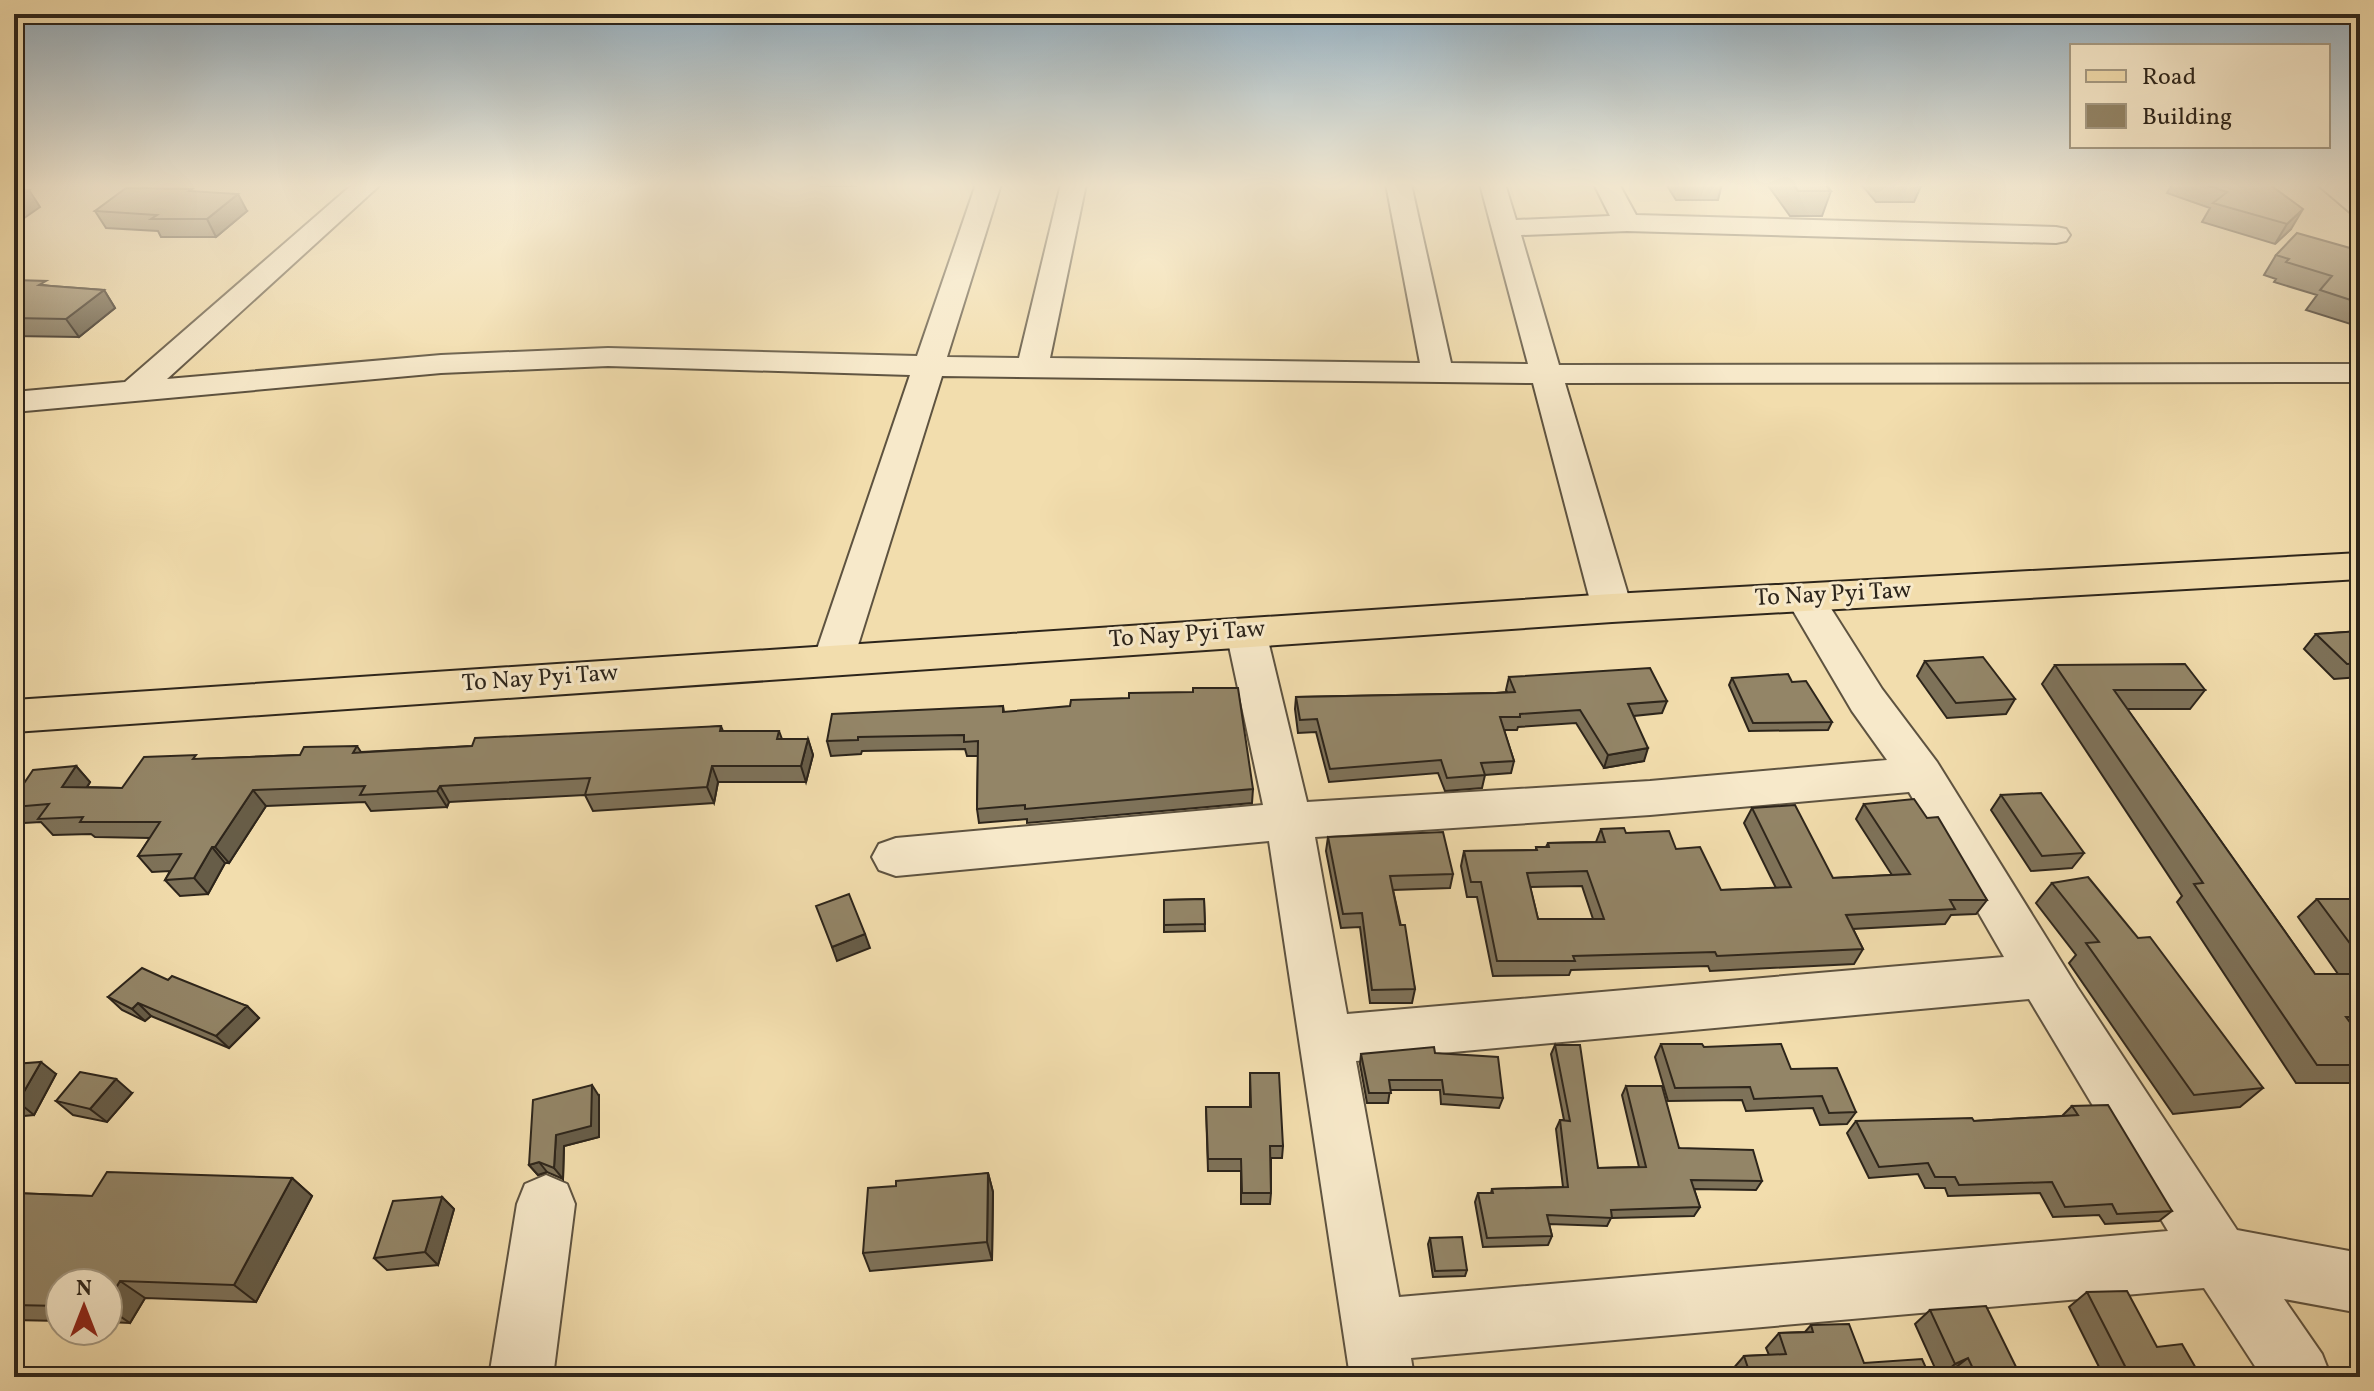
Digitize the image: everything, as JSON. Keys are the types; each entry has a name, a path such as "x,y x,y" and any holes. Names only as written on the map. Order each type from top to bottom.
{"main road":[{"name":"To Nay Pyi Taw","path":"14,716 834,658 1612,608 2360,566"}],"street":[{"path":"133,392 295,249"},
{"path":"834,658 967,249"},
{"path":"1032,367 1059,249"},
{"path":"1412,249 1437,372"},
{"path":"1512,249 1612,608"},
{"path":"14,402 441,364 608,357 928,366 1548,374 2360,373"},
{"path":"1804,597 1867,700 1921,774 2041,976 2217,1257 2299,1377"},
{"path":"1246,632 1289,821 1378,1353 2217,1257 2360,1283"},
{"path":"896,857 1289,821 1650,798 1921,774"},
{"path":"1325,1040 2041,976"},
{"path":"521,1377 546,1204"}],"building":[{"path":"2282,249 2357,250 2360,253 2360,303 2320,290 2332,276 2286,262 2289,259 2276,255"},
{"path":"14,280 46,281 39,285 104,290 66,319 14,318"},
{"path":"2360,631 2360,663 2347,664 2316,634"},
{"path":"1983,657 2015,699 1956,703 1925,661"},
{"path":"2185,664 2205,690 2114,690 2315,974 2360,974 2360,1017 2346,1017 2360,1036 2360,1065 2317,1065 2194,884 2203,883 2055,665"},
{"path":"1650,668 1667,701 1628,704 1648,748 1608,755 1580,710 1500,717 1514,761 1481,763 1485,775 1447,778 1441,760 1330,769 1317,719 1300,720 1296,697 1515,692 1509,677"},
{"path":"1788,674 1792,682 1806,681 1832,722 1753,723 1732,678"},
{"path":"1193,688 1238,688 1253,789 1025,809 1025,805 977,809 978,741 964,742 964,735 858,737 858,740 827,741 832,714 1003,706 1003,712 1070,706 1071,700 1129,698 1129,693 1193,692"},
{"path":"721,726 720,731 779,731 777,739 808,739 801,766 712,766 707,787 585,795 590,778 440,786 437,791 360,795 365,786 253,790 194,878 165,880 181,854 138,856 160,822 80,822 83,817 38,819 49,804 14,807 14,798 33,770 76,766 62,787 122,788 144,757 196,755 193,759 300,755 304,747 357,746 353,753 472,746 475,738"},
{"path":"2041,793 2084,853 2042,856 2001,795"},
{"path":"1914,799 1927,818 1938,817 1987,900 1950,900 1955,909 1846,915 1863,949 1717,956 1715,952 1573,956 1575,961 1497,961 1481,882 1471,882 1464,851 1537,850 1536,847 1549,847 1548,843 1605,842 1601,829 1624,828 1626,833 1669,831 1676,849 1700,847 1721,890 1791,887 1752,808 1795,805 1833,878 1910,874 1864,804","holes":["1587,871 1604,919 1538,919 1527,873"]},
{"path":"1443,832 1453,874 1390,876 1400,925 1405,925 1415,989 1372,990 1362,913 1343,914 1328,837"},
{"path":"2088,877 2138,938 2150,937 2263,1088 2194,1095 2086,943 2099,942 2052,883"},
{"path":"849,894 865,934 832,947 816,906"},
{"path":"1204,899 1205,924 1164,925 1164,900"},
{"path":"2317,899 2360,899 2360,957"},
{"path":"142,968 168,980 172,976 247,1006 216,1036 138,1003 132,1009 108,997"},
{"path":"1661,1044 1702,1044 1704,1047 1781,1044 1791,1069 1837,1068 1856,1112 1829,1113 1822,1096 1754,1099 1750,1087 1675,1088"},
{"path":"1555,1045 1580,1045 1598,1168 1646,1167 1626,1086 1662,1086 1679,1148 1753,1150 1762,1181 1691,1180 1700,1207 1611,1210 1612,1218 1547,1215 1552,1236 1487,1238 1478,1193 1493,1193 1492,1189 1568,1187 1560,1120 1570,1121"},
{"path":"1434,1047 1435,1053 1498,1057 1503,1098 1444,1094 1442,1080 1389,1080 1391,1093 1369,1093 1361,1054"},
{"path":"41,1062 18,1102 14,1103 14,1064"},
{"path":"80,1072 116,1079 90,1109 56,1101"},
{"path":"1250,1073 1279,1073 1283,1146 1270,1146 1271,1193 1242,1193 1241,1159 1208,1159 1206,1107 1251,1107"},
{"path":"592,1085 591,1126 556,1135 554,1168 539,1162 529,1165 533,1100"},
{"path":"2108,1105 2172,1211 2117,1214 2112,1204 2065,1207 2052,1182 1959,1185 1955,1177 1935,1177 1928,1163 1879,1167 1856,1121 1972,1118 1974,1121 2078,1115 2072,1106"},
{"path":"107,1172 292,1178 234,1285 124,1281 124,1267 44,1267 44,1306 14,1305 14,1193 92,1196"},
{"path":"988,1173 987,1242 863,1253 868,1188 896,1186 896,1181"},
{"path":"442,1197 425,1252 374,1258 393,1201"},
{"path":"1462,1237 1467,1270 1435,1271 1430,1238"},
{"path":"2127,1291 2157,1347 2182,1344 2201,1377 2119,1377 2130,1376 2087,1292"},
{"path":"1986,1306 2021,1377 1977,1377 1968,1358 1955,1364 1930,1310"},
{"path":"1849,1324 1864,1363 1922,1359 1930,1377 1751,1377 1744,1356 1786,1354 1779,1333 1813,1332 1811,1325"}]}
